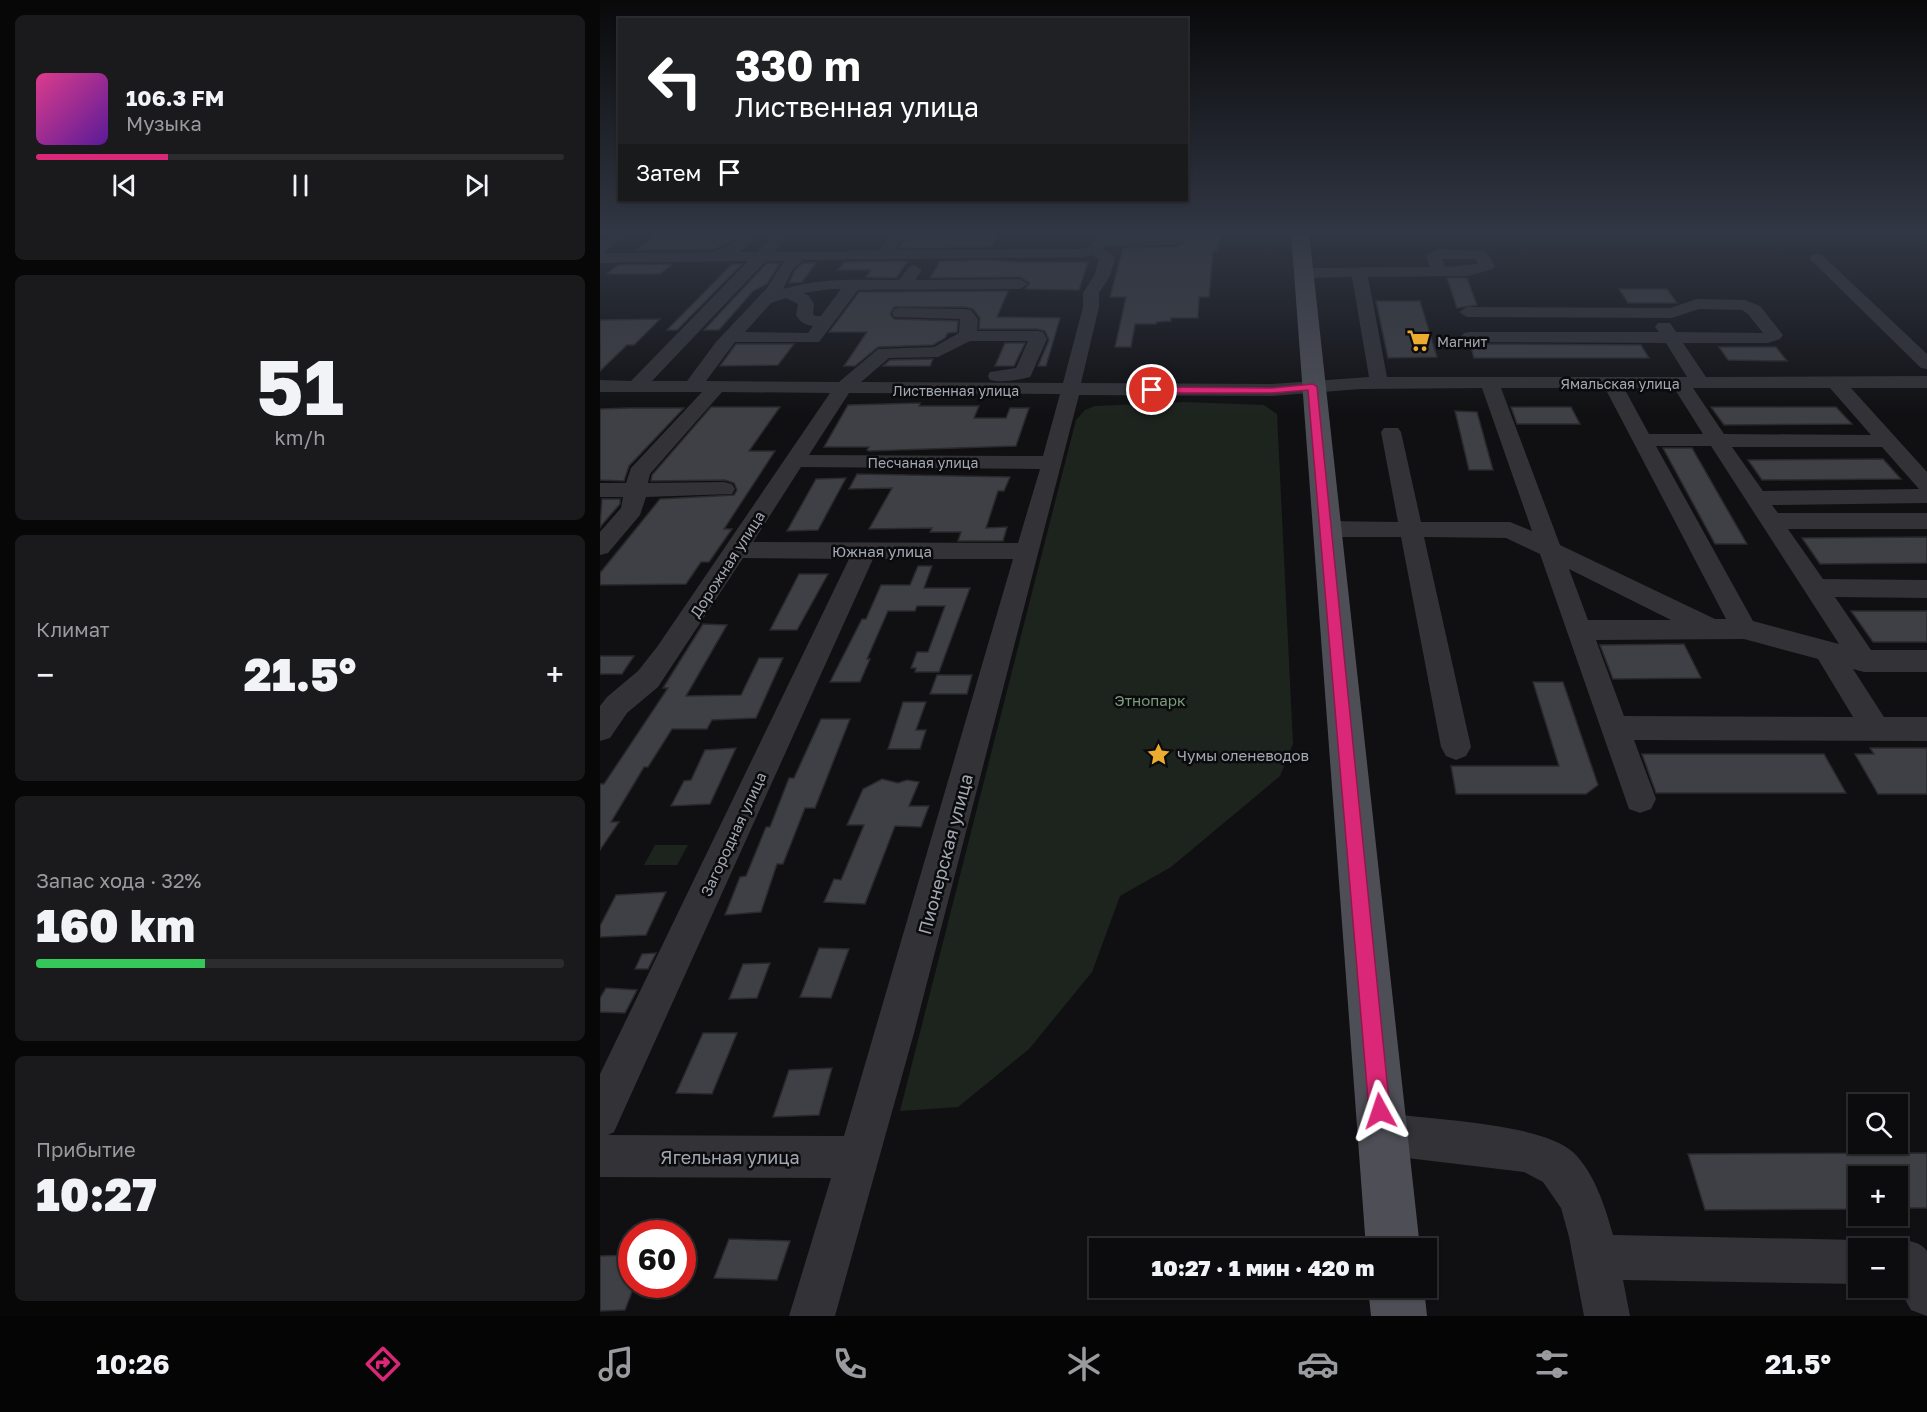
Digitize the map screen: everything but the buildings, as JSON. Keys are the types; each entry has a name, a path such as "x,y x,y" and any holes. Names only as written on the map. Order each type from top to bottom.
{"main road":[{"path":"1306,293 1392,1238"},
{"path":"1397,1298 1399,1316"}],"street":[{"path":"635,387 725,293"},
{"path":"692,387 731,337 771,293"},
{"path":"731,337 813,338 847,293"},
{"path":"908,293 884,353 938,352 967,336 1001,335 1031,335 1038,339 1027,369 1023,373 992,371 1001,335"},
{"name":"Пионерская улица","path":"812,1316 860,1157 1052,463 1091,307 1091,293"},
{"path":"1363,293 1379,383"},
{"path":"1854,293 1927,363"},
{"path":"766,299 788,294 802,298 806,303 804,315 811,321 826,321"},
{"path":"1467,312 1672,313 1697,304 1745,305 1754,310 1774,335 1768,338 1470,337"},
{"path":"900,313 965,314 970,319 967,336"},
{"path":"1655,313 1672,338 1689,382 1717,441 1864,661"},
{"name":"Дорожная улица","path":"600,729 609,705 648,679 667,654 842,389 850,380 874,365 884,353"},
{"name":"Лиственная улица","path":"600,386 842,389 992,371 1071,390 1272,390 1313,387"},
{"path":"1835,382 1927,484"},
{"name":"Ямальская улица","path":"1313,387 1379,383 1927,382"},
{"path":"1490,383 1640,799"},
{"path":"1612,383 1744,629"},
{"path":"601,545 632,510 635,504 634,489 639,473 716,388"},
{"path":"1391,432 1456,747"},
{"path":"1643,440 1888,441"},
{"name":"Песчаная улица","path":"795,461 1052,463"},
{"path":"600,490 724,489"},
{"path":"1755,498 1927,496"},
{"path":"1771,521 1927,521"},
{"path":"1326,529 1510,530 1712,629"},
{"name":"Южная улица","path":"736,550 1028,551"},
{"name":"Загородная улица","path":"600,1118 866,550"},
{"path":"1815,588 1927,589"},
{"path":"1578,630 1744,629 1864,661 1927,661"},
{"path":"1827,651 1876,728"},
{"path":"1614,728 1927,729"},
{"path":"1382,1134 1524,1151 1557,1166 1570,1182 1583,1209 1607,1316"},
{"name":"Ягельная улица","path":"600,1156 860,1157"},
{"path":"1594,1257 1848,1262"},
{"path":"1908,1263 1927,1294"}],"green space":[{"name":"Этнопарк","path":"1184,402 1264,405 1277,414 1293,744 1280,776 1171,867 1120,896 1092,972 1029,1049 958,1107 900,1111 1076,420 1085,410 1095,406"},
{"path":"655,845 688,845 677,865 644,865"}],"place":[{"name":"Магнит","path":"1419,341"},
{"name":"Чумы оленеводов","path":"1159,755"}],"route":[{"path":"1152,390 1289,390 1313,387 1380,1111"}]}
